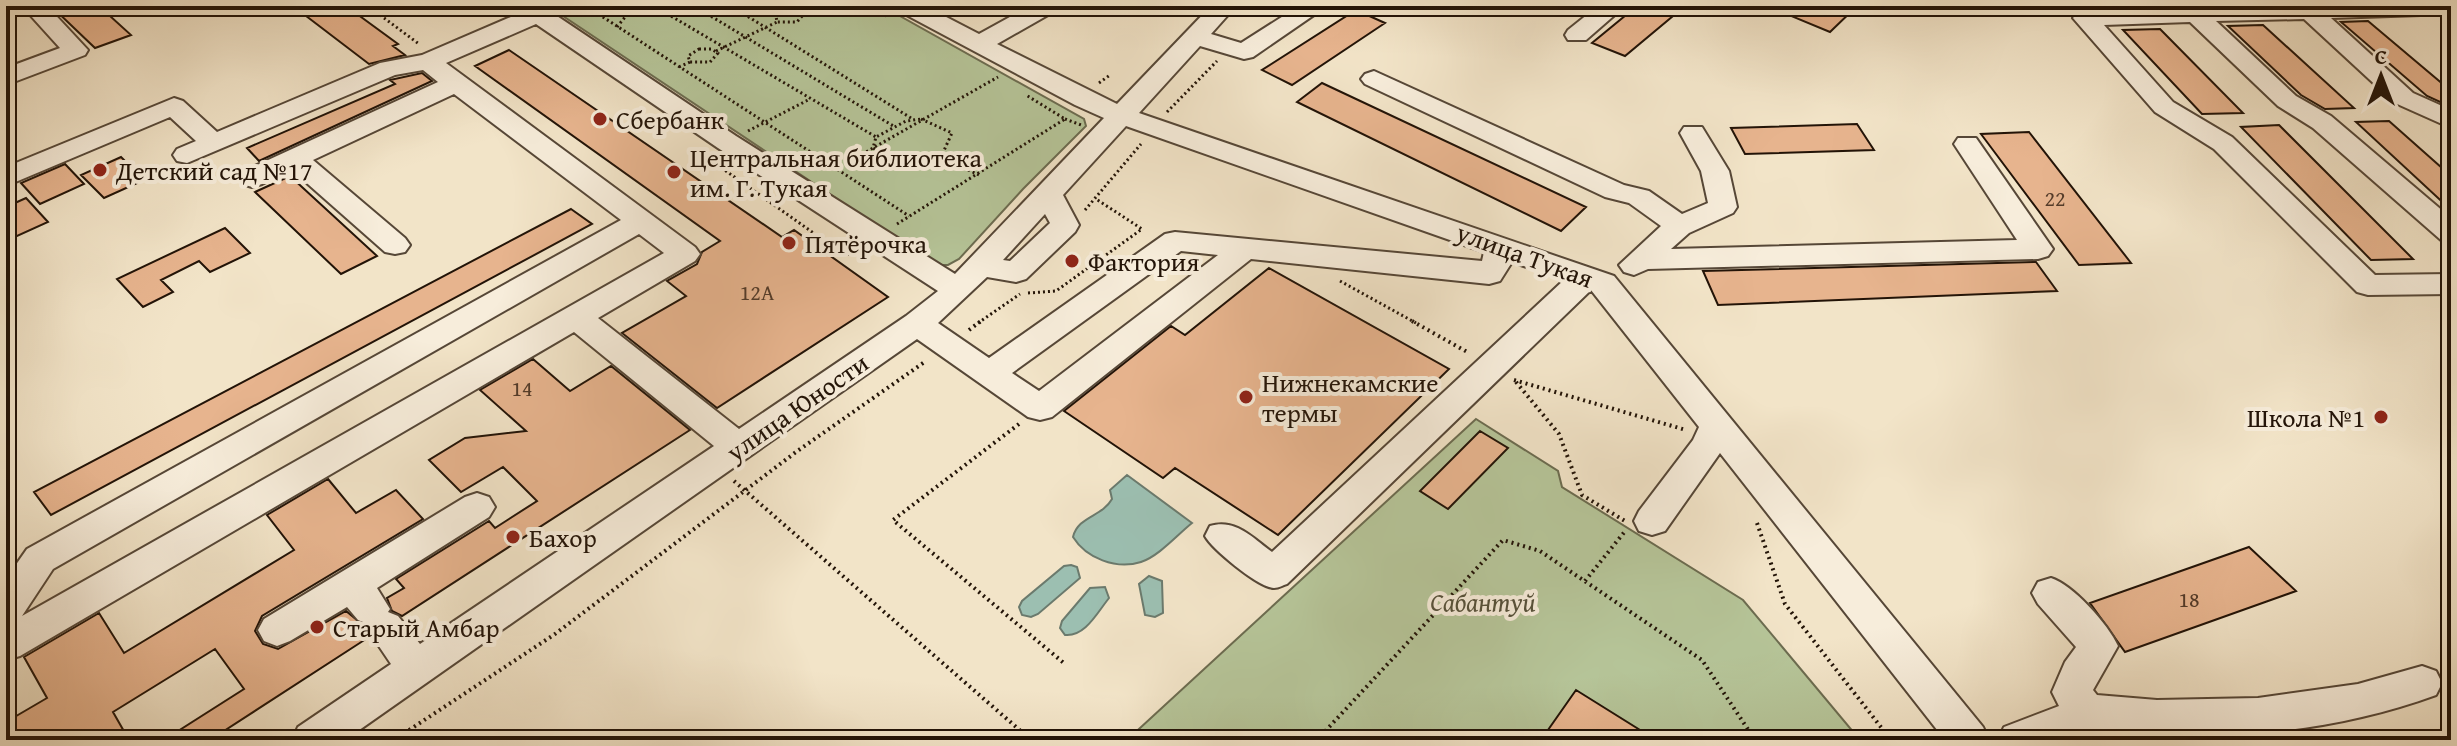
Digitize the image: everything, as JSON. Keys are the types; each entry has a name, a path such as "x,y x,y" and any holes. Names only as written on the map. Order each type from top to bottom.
{"street":[{"path":"6,77 76,50 34,6"},
{"name":"улица Юности","path":"312,740 917,324 969,278 1224,6"},
{"path":"1194,37 1244,52 1315,6"},
{"path":"1577,35 1613,6"},
{"path":"2451,28 2434,7 2196,15 2138,11 2085,18 2164,107 2223,143 2368,285 2451,284"},
{"path":"187,155 207,137 305,89 337,91 532,10 874,237 969,278"},
{"path":"2309,10 2404,98 2451,120"},
{"name":"улица Тукая","path":"900,13 980,44 1084,100 1120,115 1595,279 1712,435 1969,740"},
{"path":"980,44 1049,13"},
{"path":"2196,15 2287,101 2332,130 2451,233"},
{"path":"6,644 685,254 456,83 426,55"},
{"path":"1374,79 1615,191 1639,197 1679,226"},
{"path":"252,178 456,83"},
{"path":"6,177 174,106 207,137"},
{"path":"1223,536 1274,573 1503,373 1595,279 1642,259 1679,226 1723,207 1715,171 1693,133"},
{"path":"1642,259 2038,249 1967,144"},
{"path":"295,158 395,245"},
{"path":"6,609 40,559 50,552 641,221"},
{"path":"990,373 1175,241 1489,274 1497,262 1499,245"},
{"path":"917,324 1040,408 1246,248"},
{"path":"576,317 726,455"},
{"path":"1652,521 1712,435"},
{"path":"277,630 369,607 477,507"},
{"path":"2051,593 2099,646 2079,674 2072,692 2086,713"},
{"path":"369,607 416,668"},
{"path":"2018,740 2086,713 2133,714 2171,729 2215,720 2381,698 2422,683"}],"path":[{"path":"368,6 426,55"},
{"path":"586,6 909,216"},
{"path":"617,27 634,6"},
{"path":"654,6 876,137"},
{"path":"694,6 895,127"},
{"path":"731,6 911,118"},
{"path":"777,22 776,16 782,11 802,11 813,6"},
{"path":"867,6 900,13"},
{"path":"690,62 688,56 696,50 707,48 716,51 777,22 797,22 803,17 802,11"},
{"path":"1078,218 1155,126 1230,48"},
{"path":"678,67 690,62 710,62 717,56 716,51"},
{"path":"836,169 998,77 985,70"},
{"path":"846,256 1065,119 1025,94"},
{"path":"727,142 810,99"},
{"path":"873,148 876,137 911,118 927,118 952,133 941,157"},
{"path":"873,148 898,162 941,157 979,175"},
{"path":"1021,293 1056,291 1142,229 1096,199"},
{"path":"1330,276 1503,373 1712,435"},
{"path":"394,740 555,634 745,490 1028,286"},
{"path":"1503,373 1559,434 1582,495 1630,524 1585,581"},
{"path":"1040,408 893,520 1065,664"},
{"path":"726,455 745,490 1031,740"},
{"path":"1755,515 1785,604 1891,740"},
{"path":"1317,740 1503,540 1540,551 1702,660 1755,740"}],"green space":[{"path":"548,6 882,6 1084,119 1086,126 959,259 948,265 936,265"},
{"name":"Сабантуй","path":"1476,419 1558,471 1562,487 1743,600 1860,740 1127,740"}],"shaded area":[{"path":"1127,475 1192,523 1148,559 1131,564 1112,563 1086,551 1073,537 1085,520 1108,505 1112,499 1110,490"},
{"path":"1064,566 1077,567 1080,578 1038,614 1031,617 1022,615 1019,607 1022,601"},
{"path":"1149,576 1162,581 1163,613 1155,617 1145,615 1139,584"},
{"path":"1105,587 1109,598 1095,617 1079,632 1065,635 1060,628 1062,621 1090,588"}],"building":[{"path":"51,6 99,6 131,35 95,48"},
{"path":"293,6 346,6 398,44 393,46 405,55 369,64"},
{"path":"1637,6 1685,6 1625,56 1592,43"},
{"path":"1767,6 1857,6 1830,32"},
{"path":"1356,10 1385,23 1292,85 1262,70"},
{"path":"2368,21 2451,91 2451,107 2427,96 2341,22"},
{"path":"2263,25 2354,108 2325,109 2301,95 2228,26"},
{"path":"2160,29 2243,113 2202,114 2123,30"},
{"path":"509,50 782,237 794,230 888,297 717,408 622,333 686,296 667,281 697,264 702,252 720,241 475,66"},
{"path":"422,73 432,81 259,161 247,148 395,84 390,80"},
{"path":"1322,83 1586,207 1561,231 1297,102"},
{"path":"2389,121 2451,176 2451,210 2356,122"},
{"path":"1857,124 1874,150 1745,154 1731,128"},
{"path":"2279,125 2413,259 2371,260 2241,127"},
{"path":"2029,132 2131,263 2079,265 1981,134"},
{"path":"121,157 144,180 104,198 81,175"},
{"path":"65,164 84,184 40,204 21,183"},
{"path":"290,176 377,256 341,274 255,192"},
{"path":"26,198 48,222 6,241 6,207"},
{"path":"571,209 592,224 51,515 34,492"},
{"path":"225,228 250,253 210,272 199,261 161,280 173,292 143,307 117,279"},
{"path":"2036,262 2057,291 1718,305 1703,271"},
{"name":"Нижнекамские термы","path":"1269,268 1449,369 1278,535 1175,468 1163,478 1064,411 1171,326 1185,335"},
{"path":"533,359 570,391 611,366 690,430 402,616 392,611 387,598 404,588 396,579 489,521 495,528 537,501 503,467 461,492 429,460 465,438 526,431 480,390"},
{"path":"1480,431 1508,448 1448,509 1420,491"},
{"path":"328,479 356,513 396,490 423,519 262,616 255,631 263,644 278,649 346,611 363,625 369,637 210,740 164,740 244,689 215,649 113,712 129,740 6,740 6,722 47,698 24,657 99,613 124,653 294,550 267,515"},
{"path":"2249,547 2296,591 2125,652 2090,603"},
{"path":"1576,690 1656,740 1541,740"}],"place":[{"name":"Сбербанк","path":"600,119"},
{"name":"Детский сад №17","path":"100,170"},
{"name":"Центральная библиотека им. Г. Тукая","path":"674,172"},
{"name":"Пятёрочка","path":"789,243"},
{"name":"Фактория","path":"1072,261"},
{"name":"Нижнекамские термы","path":"1246,397"},
{"name":"Школа №1","path":"2381,417"},
{"name":"Бахор","path":"513,537"},
{"name":"Старый Амбар","path":"317,627"}]}
